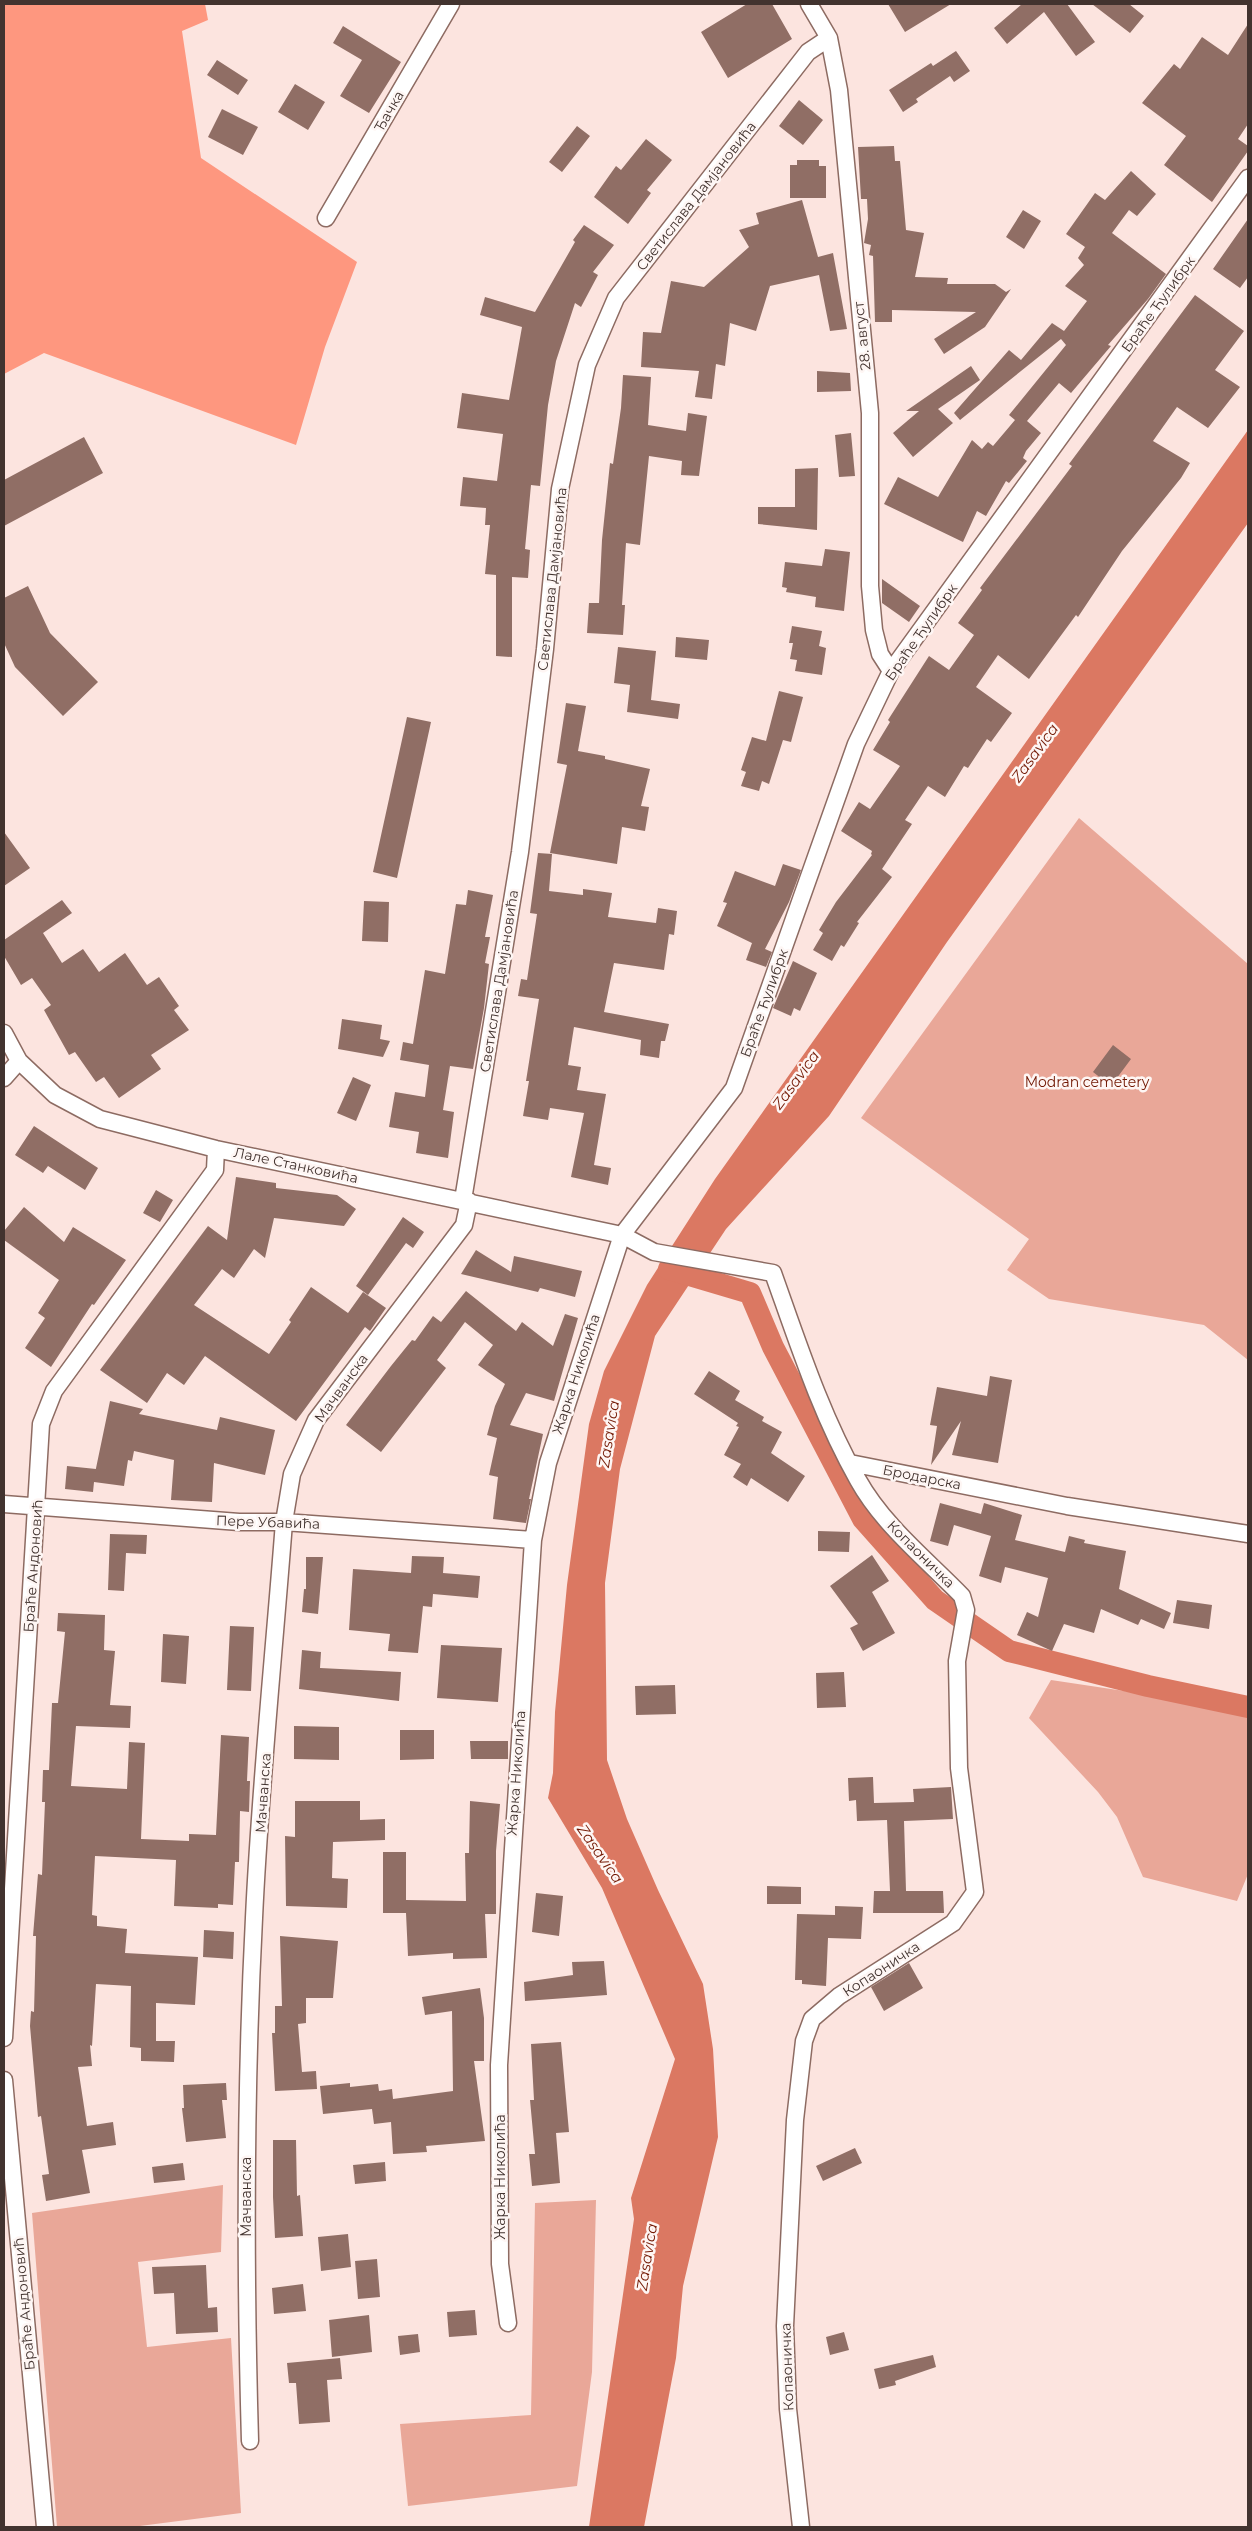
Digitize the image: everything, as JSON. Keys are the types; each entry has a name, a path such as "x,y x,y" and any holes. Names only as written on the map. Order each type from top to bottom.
{"street":[{"name":"Ђачка","path":"326,218 451,4"},
{"name":"28. август","path":"809,4 829,38 839,90 870,413 870,586 873,621 880,654 891,671"},
{"name":"Светислава Дамјановића","path":"466,1200 520,852 545,648 560,489 587,365 616,298 808,52 829,38"},
{"name":"Браће Ћулибрк","path":"622,1235 734,1088 856,744 891,671 1248,178"},
{"name":"Лале Станковића","path":"4,1033 19,1061 54,1095 100,1119 216,1149 466,1200 622,1235 654,1252 773,1273 812,1384 850,1463"},
{"path":"4,1078 19,1061"},
{"name":"Браће Андоновић","path":"4,2038 41,1424 54,1391 215,1170 216,1149"},
{"name":"Мачванска","path":"250,2441 246,2302 247,2088 254,1915 284,1522 292,1474 316,1420 464,1226 466,1200"},
{"name":"Жарка Николића","path":"508,2324 500,2264 499,2066 533,1540 548,1463 622,1235"},
{"name":"Бродарска","path":"850,1463 1067,1506 1248,1534"},
{"name":"Копаоничка","path":"801,2527 788,2409 785,2326 795,2120 804,2041 812,2019 840,1996 953,1923 975,1892 960,1768 957,1661 966,1610 962,1596 886,1518 858,1481 850,1463"},
{"name":"Пере Убавића","path":"4,1504 239,1522 284,1522 533,1540"},
{"name":"Браће Андоновић","path":"4,2080 45,2527"}],"green space":[{"name":"Modran cemetery","path":"1079,818 1248,964 1248,1360 1204,1325 1049,1299 1007,1270 1029,1239 861,1118"},
{"path":"1051,1680 1191,1701 1248,1716 1248,1874 1237,1901 1143,1877 1117,1817 1098,1792 1029,1718"},
{"path":"223,2185 221,2252 138,2262 147,2347 231,2338 241,2513 132,2527 57,2527 32,2213"},
{"path":"596,2200 592,2372 577,2486 408,2506 400,2424 531,2415 535,2203"}],"shaded area":[{"path":"4,4 205,4 208,20 182,31 201,158 357,262 325,347 296,445 44,353 4,374"}],"water":[{"name":"Zasavica","path":"1248,430 1248,523 947,942 829,1116 726,1229 655,1336 620,1469 605,1583 607,1760 627,1819 658,1890 703,1984 713,2049 718,2137 683,2286 676,2358 644,2527 589,2527 634,2219 631,2198 675,2059 602,1888 548,1798 553,1773 555,1712 567,1585 589,1424 604,1371 647,1285 715,1179"}],"building":[{"path":"747,4 772,4 792,39 728,78 701,32"},
{"path":"888,4 951,4 905,32"},
{"path":"1022,4 1067,4 1095,42 1076,56 1044,12 1007,44 994,28"},
{"path":"1092,4 1129,4 1144,16 1130,33"},
{"path":"1248,24 1248,124 1238,139 1248,146 1248,151 1212,202 1164,165 1186,136 1142,103 1174,64 1180,69 1202,37 1228,55"},
{"path":"343,26 401,62 369,113 340,96 362,60 333,43"},
{"path":"956,51 970,71 954,82 950,76 916,99 918,102 903,112 889,90 931,63 933,66"},
{"path":"217,60 248,80 238,95 207,75"},
{"path":"295,84 325,102 308,130 278,112"},
{"path":"799,100 823,120 803,145 779,126"},
{"path":"222,109 258,127 243,155 208,137"},
{"path":"577,126 590,136 562,172 549,162"},
{"path":"646,139 672,160 647,190 651,193 628,224 594,197 616,166 621,170"},
{"path":"894,146 895,161 900,161 906,230 924,233 915,277 948,278 947,284 995,284 1006,292 1011,289 985,327 944,354 934,339 976,312 892,310 892,322 875,322 873,256 869,255 871,245 864,243 868,219 867,199 861,199 858,147"},
{"path":"797,160 819,160 819,166 826,166 826,198 790,198 790,165 797,165"},
{"path":"1131,171 1156,194 1137,216 1129,210 1112,233 1166,274 1148,299 1108,345 1111,346 1071,393 1059,383 1027,421 1041,433 1026,451 1023,458 1027,461 1009,483 1006,481 986,516 977,511 963,542 884,504 898,477 938,497 972,440 982,449 988,442 993,446 1015,420 1009,415 1066,345 1061,339 960,420 954,413 1009,350 1021,360 1052,323 1064,331 1087,301 1065,286 1084,265 1078,258 1085,247 1066,234 1095,193 1105,200"},
{"path":"802,200 818,257 833,253 847,329 830,331 819,275 770,286 756,331 730,323 725,366 716,364 712,399 695,397 699,371 641,367 643,332 661,333 671,281 704,287 749,247 739,230 759,224 756,213"},
{"path":"1023,210 1041,221 1024,249 1006,237"},
{"path":"1248,219 1248,277 1240,288 1213,269"},
{"path":"584,225 614,245 593,272 598,275 581,307 575,303 556,361 548,405 540,486 531,485 525,549 530,550 528,578 512,577 512,657 496,656 496,575 485,574 490,525 485,525 486,508 460,506 463,477 497,481 503,434 457,428 462,393 509,400 522,327 480,315 485,297 535,312 575,242 573,240"},
{"path":"1195,295 1244,331 1215,370 1240,387 1208,428 1177,407 1153,441 1190,463 1181,478 1122,551 1078,617 1076,615 1029,679 998,655 976,687 1012,713 991,742 987,739 968,768 964,766 945,797 928,786 905,820 912,824 882,869 892,877 857,922 859,923 844,947 841,945 832,961 813,950 823,933 819,930 836,902 872,855 872,851 841,831 859,802 870,809 900,766 873,750 890,722 888,720 929,656 949,670 974,635 958,623 982,590 980,588 1072,466 1069,464"},
{"path":"971,366 980,380 938,409 953,423 913,457 893,433 919,411 906,411"},
{"path":"817,371 850,373 851,391 817,392"},
{"path":"623,375 651,377 648,425 686,431 688,413 707,416 699,476 681,475 682,461 649,456 640,545 626,543 622,605 625,605 623,635 587,633 589,603 599,603 602,540 610,463 613,464 621,408"},
{"path":"851,433 855,476 839,477 835,435"},
{"path":"84,437 103,473 4,526 4,480"},
{"path":"818,468 817,530 758,524 758,507 795,507 795,469"},
{"path":"825,549 850,552 844,611 815,607 816,597 786,592 787,588 782,587 785,562 822,566"},
{"path":"882,579 920,606 909,622 882,603"},
{"path":"28,586 50,633 98,682 63,716 15,667 4,643 4,598"},
{"path":"792,626 822,631 819,646 826,648 822,675 795,671 797,660 790,659 793,643 789,643"},
{"path":"676,637 709,640 707,660 675,657"},
{"path":"618,647 656,651 651,700 680,704 678,719 627,712 630,685 614,683"},
{"path":"779,691 803,697 791,742 783,740 769,784 762,781 759,791 741,786 746,772 741,770 752,737 766,741"},
{"path":"566,703 586,706 578,751 605,756 605,759 650,769 641,806 649,807 645,831 622,827 617,864 550,853 567,765 557,763"},
{"path":"407,717 431,722 397,878 373,872"},
{"path":"4,832 30,868 4,886"},
{"path":"538,853 552,854 549,891 583,895 583,889 612,893 608,917 656,923 658,908 677,911 674,935 669,934 664,970 614,963 604,1012 669,1024 665,1041 661,1041 659,1058 640,1055 641,1040 574,1027 568,1065 581,1067 577,1090 606,1094 594,1165 611,1168 608,1185 571,1177 584,1113 550,1108 548,1120 523,1116 529,1081 526,1081 539,999 518,996 521,979 527,980 537,914 530,913"},
{"path":"783,864 801,870 789,902 765,949 772,952 766,967 746,960 752,943 717,926 727,903 723,902 735,871 775,886"},
{"path":"468,890 493,895 485,937 490,937 485,963 489,964 484,1008 473,1069 450,1066 443,1110 454,1112 448,1158 416,1153 419,1132 389,1127 395,1092 425,1097 429,1065 400,1060 403,1042 413,1044 425,970 445,974 456,904 466,905"},
{"path":"62,900 72,913 43,933 62,963 83,949 99,972 125,953 147,985 159,977 179,1006 174,1010 189,1030 151,1055 161,1069 119,1098 104,1077 96,1082 75,1052 69,1055 44,1010 51,1005 32,978 21,985 4,956 4,940"},
{"path":"364,901 389,902 388,942 362,941"},
{"path":"793,961 817,973 800,1011 794,1008 791,1016 773,1008"},
{"path":"342,1019 382,1025 380,1039 390,1041 383,1057 338,1049"},
{"path":"1113,1045 1131,1059 1111,1086 1093,1072"},
{"path":"353,1077 371,1085 356,1121 337,1113"},
{"path":"34,1126 98,1168 85,1190 48,1166 43,1173 15,1155"},
{"path":"236,1177 276,1183 276,1188 337,1195 356,1209 344,1226 274,1218 265,1258 254,1249 234,1278 222,1269 194,1305 269,1354 291,1322 289,1320 311,1287 348,1313 363,1292 386,1308 370,1331 365,1327 296,1421 205,1356 184,1385 167,1373 147,1403 100,1370 208,1226 227,1240"},
{"path":"156,1190 173,1200 160,1222 143,1213"},
{"path":"24,1207 64,1242 73,1227 126,1260 94,1305 92,1304 51,1367 25,1348 45,1318 38,1313 59,1280 4,1240 4,1231"},
{"path":"403,1217 424,1232 413,1248 406,1243 368,1295 356,1286"},
{"path":"476,1250 511,1272 514,1256 582,1271 575,1297 540,1288 538,1292 461,1274"},
{"path":"466,1291 516,1331 522,1322 553,1346 565,1314 578,1318 554,1401 526,1393 510,1425 543,1434 529,1499 531,1499 526,1523 493,1519 498,1477 489,1475 497,1438 487,1435 495,1406 505,1384 478,1365 493,1345 465,1322 437,1360 446,1368 381,1452 346,1425 391,1366 412,1340 415,1341 433,1316 441,1322"},
{"path":"709,1371 740,1391 735,1400 764,1417 762,1421 782,1432 771,1453 805,1476 788,1502 751,1478 747,1486 733,1477 741,1464 724,1455 739,1427 736,1426 738,1423 694,1394"},
{"path":"990,1376 1012,1380 998,1463 952,1455 961,1421 931,1465 937,1426 930,1425 937,1387 987,1396"},
{"path":"110,1401 143,1409 139,1414 217,1430 220,1417 275,1430 265,1475 214,1463 212,1502 171,1500 174,1460 134,1451 132,1461 128,1460 124,1486 94,1482 93,1492 65,1489 67,1466 96,1469"},
{"path":"940,1503 981,1514 984,1503 1022,1515 1015,1540 1065,1552 1069,1536 1085,1540 1084,1543 1126,1551 1119,1589 1171,1613 1164,1629 1141,1619 1138,1625 1101,1609 1094,1633 1064,1624 1052,1651 1017,1635 1027,1612 1038,1617 1048,1578 1005,1567 1001,1583 979,1576 991,1536 954,1525 948,1546 930,1541"},
{"path":"818,1531 850,1532 849,1552 818,1551"},
{"path":"110,1534 147,1535 146,1554 126,1553 124,1591 108,1590"},
{"path":"872,1555 889,1581 872,1592 895,1633 863,1651 850,1628 858,1624 830,1586"},
{"path":"412,1556 444,1557 443,1573 480,1576 478,1598 433,1594 432,1607 423,1606 418,1653 388,1651 390,1634 349,1630 353,1569 411,1573"},
{"path":"306,1557 323,1557 318,1614 302,1612 304,1589 306,1589"},
{"path":"1177,1600 1212,1605 1209,1629 1173,1623"},
{"path":"58,1613 105,1615 104,1650 115,1651 110,1705 131,1706 130,1728 76,1726 71,1786 127,1789 129,1742 145,1743 141,1839 189,1841 189,1834 216,1835 221,1735 249,1737 247,1781 250,1781 249,1812 240,1811 239,1862 235,1862 233,1905 218,1904 218,1908 174,1906 176,1860 95,1856 92,1915 97,1916 97,1926 127,1929 125,1953 198,1957 195,2005 156,2003 156,2041 175,2041 174,2062 141,2061 141,2048 130,2047 131,1986 96,1984 92,2046 90,2045 92,2066 78,2067 87,2126 113,2122 116,2145 82,2150 90,2193 46,2201 42,2175 49,2174 41,2116 38,2117 30,2026 31,2011 34,2012 36,1936 33,1936 38,1874 42,1875 45,1802 42,1802 43,1770 49,1770 52,1703 58,1703 65,1632 57,1631"},
{"path":"230,1626 254,1627 251,1691 227,1690"},
{"path":"163,1634 189,1636 186,1684 161,1682"},
{"path":"441,1645 502,1648 498,1702 437,1698"},
{"path":"302,1650 321,1652 320,1668 401,1672 399,1701 299,1689"},
{"path":"844,1672 846,1707 817,1708 816,1673"},
{"path":"675,1685 676,1714 636,1715 635,1686"},
{"path":"294,1726 339,1727 339,1760 294,1759"},
{"path":"400,1730 434,1730 434,1759 400,1760"},
{"path":"470,1741 508,1741 508,1759 471,1759"},
{"path":"873,1777 874,1803 914,1802 913,1789 951,1787 953,1819 904,1821 906,1891 943,1891 944,1913 873,1913 874,1891 890,1891 887,1820 857,1821 856,1800 849,1801 848,1778"},
{"path":"295,1801 360,1801 360,1820 385,1819 385,1840 333,1842 332,1878 348,1879 347,1908 286,1906 285,1836 295,1837"},
{"path":"470,1801 500,1804 496,1851 496,1914 485,1914 487,1958 453,1959 453,1953 408,1956 406,1913 383,1913 383,1852 406,1852 406,1900 466,1901 465,1853 469,1853"},
{"path":"767,1886 801,1887 801,1904 767,1904"},
{"path":"536,1893 563,1896 559,1936 532,1932"},
{"path":"835,1906 863,1907 861,1939 828,1938 826,1986 802,1984 802,1980 795,1980 797,1914 835,1915"},
{"path":"204,1930 234,1932 233,1959 203,1957"},
{"path":"280,1936 338,1941 333,1998 306,1998 306,2023 298,2024 302,2072 316,2071 317,2089 275,2091 272,2033 275,2033 275,2006 282,2006"},
{"path":"604,1961 607,1995 525,2001 524,1982 573,1975 572,1962"},
{"path":"909,1963 923,1988 884,2011 871,1987"},
{"path":"480,1988 484,2018 484,2061 474,2061 485,2141 426,2146 427,2152 393,2154 391,2122 374,2124 372,2109 323,2114 320,2086 350,2083 350,2087 378,2084 379,2091 392,2089 393,2099 453,2091 452,2011 425,2015 422,1997"},
{"path":"561,2042 569,2132 556,2133 560,2183 532,2186 529,2154 535,2154 530,2100 534,2100 531,2044"},
{"path":"226,2083 227,2100 222,2100 226,2138 186,2142 182,2108 184,2108 183,2085"},
{"path":"273,2140 296,2140 297,2196 300,2195 303,2236 275,2238"},
{"path":"855,2148 862,2163 823,2181 816,2166"},
{"path":"385,2162 386,2181 355,2184 353,2165"},
{"path":"183,2163 185,2180 154,2183 152,2167"},
{"path":"348,2234 351,2267 321,2271 318,2237"},
{"path":"377,2259 380,2297 358,2299 355,2261"},
{"path":"206,2265 208,2308 217,2307 218,2332 176,2334 174,2293 154,2294 152,2267"},
{"path":"303,2284 306,2311 274,2314 272,2288"},
{"path":"475,2310 477,2335 449,2337 447,2312"},
{"path":"369,2315 372,2352 332,2357 329,2320"},
{"path":"844,2332 849,2350 830,2355 826,2337"},
{"path":"418,2334 420,2352 400,2355 398,2336"},
{"path":"933,2355 936,2367 895,2381 896,2385 879,2389 874,2369"},
{"path":"340,2358 342,2379 327,2380 330,2422 299,2424 296,2383 289,2383 287,2363"}],"waterway":[{"path":"669,1269 750,1293 773,1347 863,1519 935,1600 1009,1651 1148,1686 1248,1707"}]}
